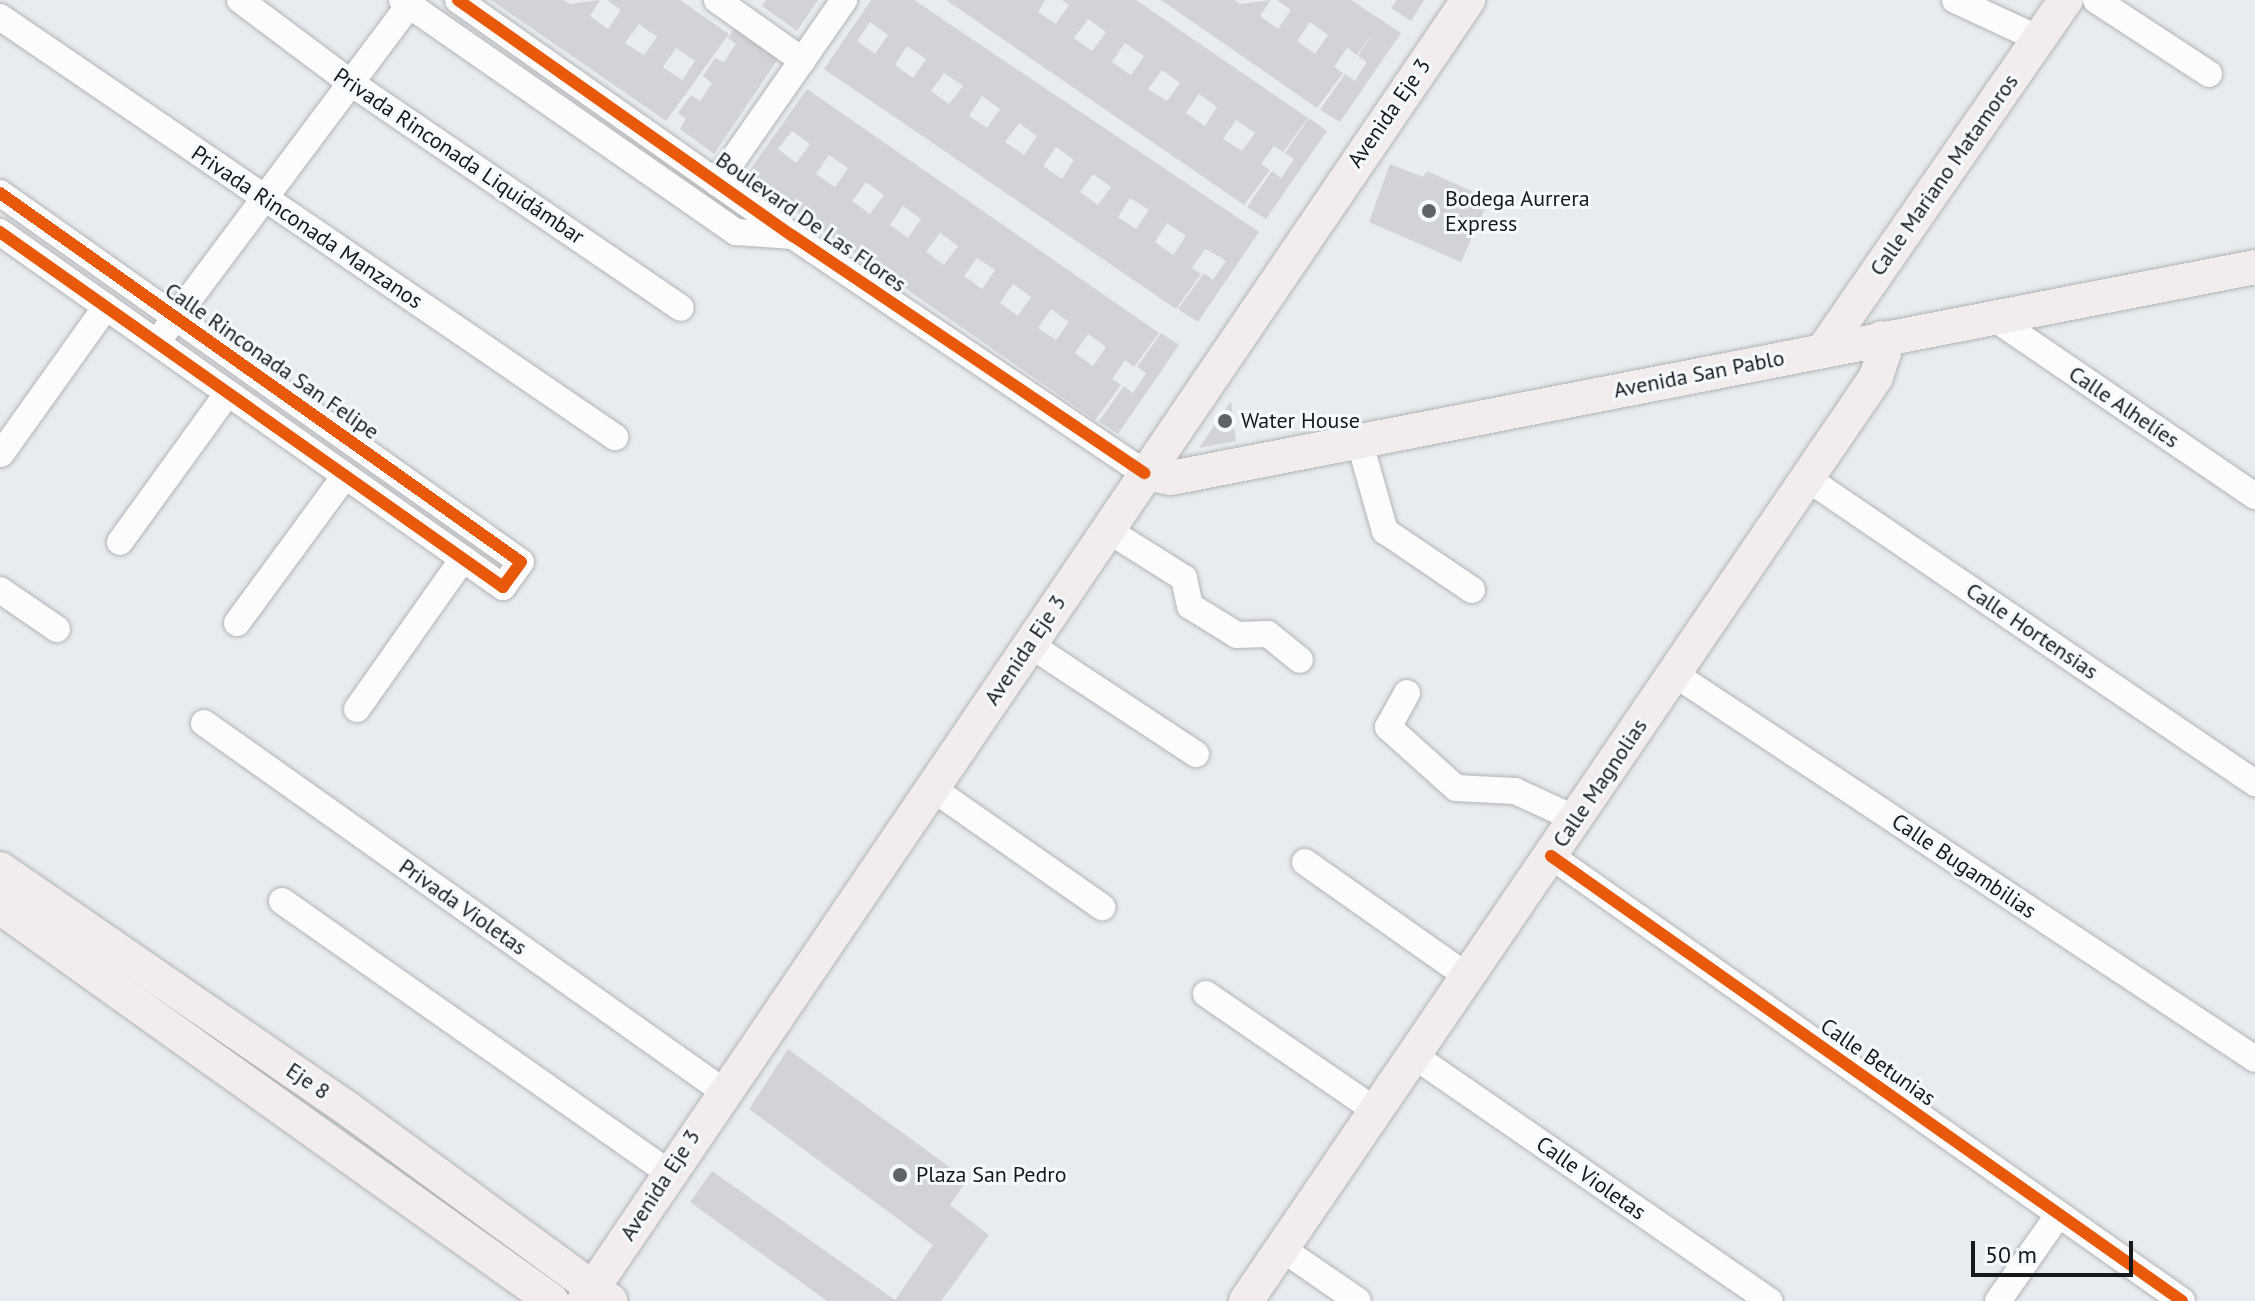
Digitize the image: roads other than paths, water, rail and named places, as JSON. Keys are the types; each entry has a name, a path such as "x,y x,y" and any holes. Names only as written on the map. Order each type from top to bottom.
{"main road":[{"name":"Avenida Eje 3","path":"596,1297 668,1172 1468,0"},
{"name":"Calle Mariano Matamoros","path":"1824,349 2066,0"},
{"name":"Avenida San Pablo","path":"1144,473 1171,478 2255,267"},
{"name":"Calle Magnolias","path":"1246,1301 1876,377 1884,353 1882,338"},
{"name":"Eje 8","path":"0,869 344,1106 596,1297"},
{"name":"Eje 8","path":"0,907 552,1301"}],"street":[{"name":"Privada Rinconada Liquidámbar","path":"240,0 351,83 681,308"},
{"name":"Boulevard De Las Flores","path":"458,0 793,236 1144,473"},
{"path":"717,0 803,61"},
{"path":"717,183 844,0"},
{"path":"1955,0 2039,39"},
{"path":"2096,0 2209,74"},
{"name":"Calle Rinconada San Felipe","path":"157,342 408,2"},
{"name":"Boulevard De Las Flores","path":"408,2 736,232 793,236"},
{"name":"Privada Rinconada Manzanos","path":"0,17 615,437"},
{"name":"Calle Rinconada San Felipe","path":"0,193 521,562 503,587 463,559"},
{"path":"0,232 463,559 357,709"},
{"path":"1,454 106,307"},
{"name":"Calle Alhelíes","path":"1994,318 2255,496"},
{"path":"120,542 228,393"},
{"path":"1359,440 1385,531 1472,590"},
{"path":"237,623 345,476"},
{"name":"Calle Hortensias","path":"1808,479 2255,783"},
{"path":"1106,529 1184,578 1190,606 1237,635 1268,634 1300,660"},
{"path":"0,590 57,629"},
{"path":"1029,644 1196,754"},
{"name":"Calle Bugambilias","path":"1673,673 2255,1059"},
{"path":"1407,693 1388,727 1456,788 1515,791 1576,819"},
{"name":"Privada Violetas","path":"204,723 723,1091"},
{"path":"932,788 1102,907"},
{"name":"Calle Betunias","path":"1551,856 2182,1301"},
{"path":"1305,862 1468,977"},
{"path":"282,901 668,1172"},
{"path":"1206,994 1375,1110"},
{"name":"Calle Violetas","path":"1413,1055 1769,1301"},
{"path":"1998,1301 2059,1214"},
{"path":"1281,1248 1358,1301"}],"place":[{"name":"Bodega Aurrera Express","path":"1429,211"},
{"name":"Water House","path":"1225,421"},
{"name":"Plaza San Pedro","path":"900,1175"}]}
